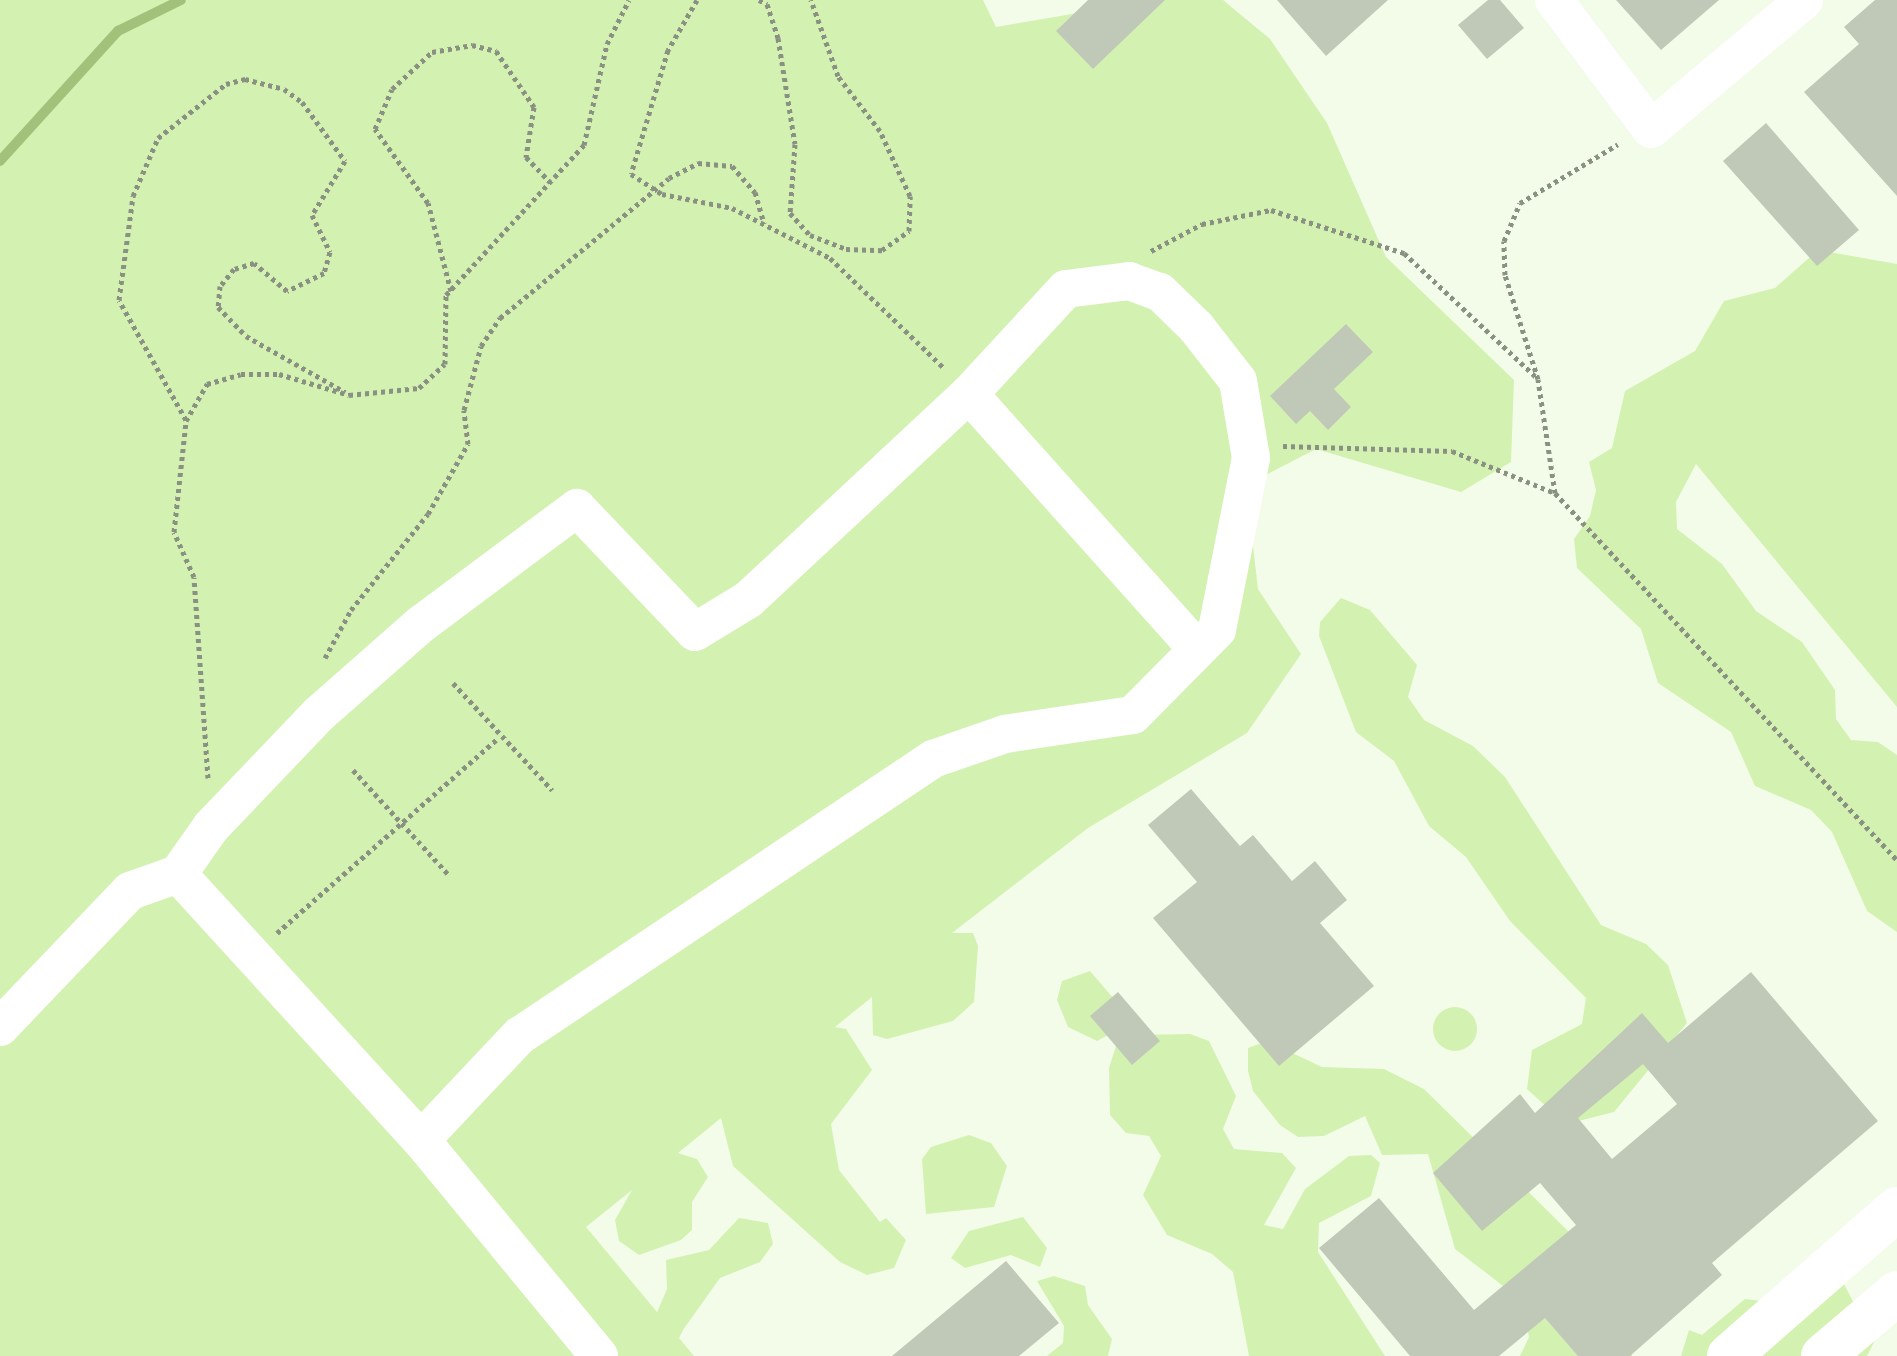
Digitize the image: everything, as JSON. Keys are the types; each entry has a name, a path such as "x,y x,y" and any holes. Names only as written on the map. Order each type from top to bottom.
{"main road":[{"path":"1729,1356 1897,1209"},
{"path":"1823,1356 1897,1293"}],"street":[{"path":"1554,0 1651,129 1804,0"},
{"path":"0,1027 130,891 178,874 211,827 319,714 420,625 577,508 695,632 749,599 969,394 1066,289 1093,280 1129,281 1160,292 1196,327 1238,381 1250,444 1217,630 1133,715 1005,734 933,759 520,1035 421,1140"},
{"path":"969,394 1197,649"},
{"path":"178,874 421,1140 599,1356"}],"path":[{"path":"451,291 584,145 607,44 629,0"},
{"path":"697,0 668,50 631,174 655,190 732,208 861,281 969,394"},
{"path":"759,0 767,4 778,38 795,144 790,213 810,235 846,249 882,250 909,231 910,196 880,131 838,76 811,0"},
{"path":"211,827 194,577 174,532 186,421 207,384 241,374 279,374 349,395 419,388 445,364 451,291 428,203 375,129 392,89 432,52 472,45 496,51 534,107 526,157 550,182"},
{"path":"186,421 119,300 133,196 158,138 226,84 245,79 284,89 302,102 345,161 312,215 330,252 324,273 287,291 254,263 234,269 220,286 218,307 246,336 349,395"},
{"path":"1555,493 1538,379 1505,275 1504,241 1520,203 1544,183 1651,129"},
{"path":"319,714 331,647 428,514 468,444 464,410 481,346 508,310 655,190 698,163 732,166 755,192 764,224"},
{"path":"1093,280 1202,224 1271,210 1404,253 1538,379"},
{"path":"1250,444 1452,451 1555,493 1897,860"},
{"path":"453,683 499,737 552,790"},
{"path":"252,955 499,737"},
{"path":"353,770 449,875"}],"green space":[{"path":"0,0 983,0 996,27 1155,0 1223,0 1270,39 1327,123 1386,257 1514,380 1511,462 1461,492 1316,449 1246,485 1258,589 1301,654 1247,733 1088,828 952,933 973,933 978,946 974,1002 953,1021 887,1039 873,1035 872,997 835,1027 846,1029 872,1070 831,1124 839,1170 880,1222 886,1218 906,1240 894,1268 867,1275 840,1262 733,1166 721,1118 678,1153 697,1159 708,1177 692,1202 692,1230 681,1240 639,1255 619,1241 615,1220 632,1190 586,1227 657,1312 667,1289 666,1260 709,1250 739,1218 768,1223 773,1244 760,1262 720,1278 683,1330 679,1338 694,1356 0,1356"},
{"path":"1818,250 1897,264 1897,707 1696,464 1676,502 1677,529 1722,564 1756,611 1802,642 1835,690 1836,719 1851,740 1878,742 1897,755 1897,932 1867,911 1832,832 1811,810 1755,786 1731,732 1658,683 1641,629 1577,568 1574,539 1590,516 1596,490 1589,462 1612,448 1625,391 1695,351 1724,301 1775,288"},
{"path":"1341,598 1370,610 1417,665 1408,697 1424,720 1473,746 1505,777 1601,925 1646,944 1668,965 1687,1023 1614,1112 1555,1127 1549,1109 1527,1089 1532,1050 1582,1024 1586,998 1510,921 1466,857 1429,826 1394,761 1356,732 1319,636 1320,622"},
{"path":"1090,971 1114,999 1110,1034 1097,1041 1068,1027 1057,1000 1062,981"},
{"path":"1455,1007 1471,1013 1477,1029 1471,1045 1455,1051 1439,1045 1433,1029 1439,1013"},
{"path":"1190,1034 1209,1041 1236,1096 1223,1129 1234,1149 1282,1153 1296,1168 1264,1225 1283,1229 1305,1189 1349,1156 1371,1155 1380,1163 1371,1196 1319,1223 1318,1252 1385,1356 1249,1356 1233,1272 1212,1254 1167,1235 1143,1195 1161,1156 1149,1136 1126,1133 1110,1115 1109,1068 1116,1046 1136,1035"},
{"path":"1267,1041 1322,1067 1384,1069 1424,1089 1568,1231 1633,1336 1632,1356 1520,1356 1529,1337 1524,1313 1511,1292 1455,1249 1428,1154 1382,1155 1365,1116 1324,1136 1298,1137 1280,1125 1253,1091 1248,1071 1248,1048"},
{"path":"969,1135 991,1143 1007,1166 994,1207 926,1214 922,1159 931,1147"},
{"path":"1023,1217 1047,1248 1040,1267 1011,1255 965,1268 951,1258 969,1231"},
{"path":"1054,1276 1085,1286 1088,1305 1112,1339 1108,1356 1047,1356 1063,1343 1064,1326 1037,1281"},
{"path":"1844,1284 1874,1342 1867,1356 1681,1356 1689,1330 1702,1335 1745,1299 1786,1304"}],"building":[{"path":"1088,0 1165,0 1093,69 1056,31"},
{"path":"1277,0 1388,0 1326,56"},
{"path":"1488,0 1500,0 1524,28 1487,59 1458,25"},
{"path":"1616,0 1719,0 1661,50"},
{"path":"1875,0 1897,0 1897,196 1804,92 1859,44 1844,27"},
{"path":"1766,123 1859,230 1817,266 1723,161"},
{"path":"1346,324 1373,352 1334,389 1351,407 1328,430 1310,411 1296,424 1270,396"},
{"path":"1191,789 1240,846 1253,835 1292,881 1315,861 1347,900 1320,923 1374,986 1279,1066 1153,918 1197,882 1148,825"},
{"path":"1751,972 1878,1121 1712,1263 1722,1275 1630,1356 1578,1356 1545,1318 1499,1356 1410,1356 1319,1248 1379,1198 1474,1310 1576,1225 1540,1183 1482,1231 1433,1173 1520,1094 1535,1113 1642,1013 1668,1043","holes":["1643,1064 1677,1104 1612,1159 1578,1118"]},
{"path":"1118,992 1160,1041 1132,1065 1090,1016"},
{"path":"1006,1261 1059,1323 1019,1356 892,1356"}],"waterway":[{"path":"0,161 118,31 181,0"}]}
